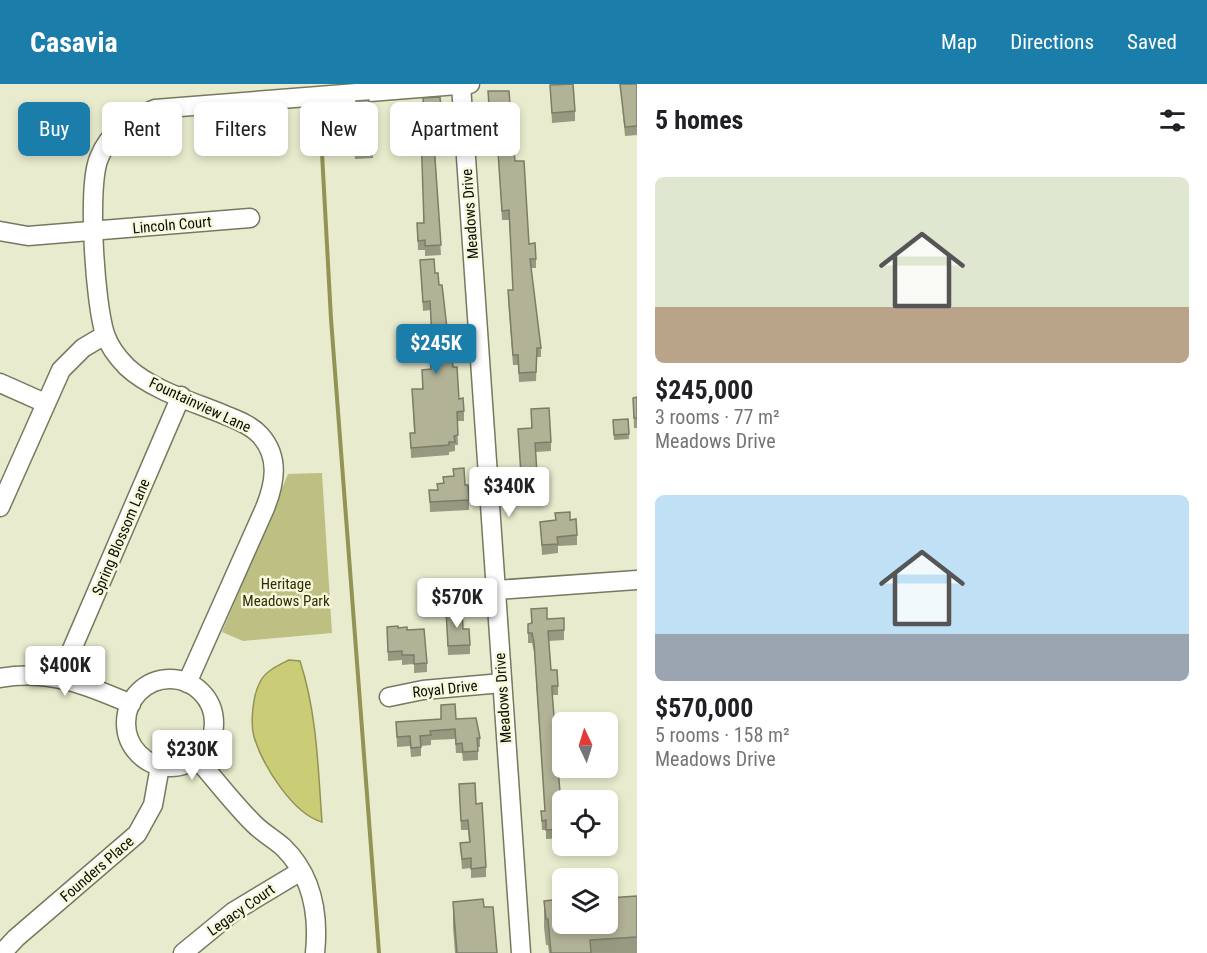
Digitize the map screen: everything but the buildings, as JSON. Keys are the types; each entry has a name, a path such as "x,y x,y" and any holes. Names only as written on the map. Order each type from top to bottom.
{"street":[{"path":"237,92 470,84"},
{"name":"Meadows Drive","path":"461,85 521,953"},
{"name":"Fountainview Lane","path":"188,683 265,508 275,470 266,443 252,428 151,383 127,368 105,335 101,316 92,187 99,157 117,130 136,116 155,109 237,92"},
{"name":"Lincoln Court","path":"0,231 28,236 250,218"},
{"path":"0,507 45,403 68,362 83,348 105,335"},
{"path":"0,383 45,403"},
{"name":"Spring Blossom Lane","path":"60,677 182,396"},
{"path":"496,590 637,580"},
{"path":"0,678 27,675 60,677 84,684 131,704"},
{"path":"171,680 188,683 201,693 213,714 211,738 196,758 175,767 160,766 139,755 130,742 126,727 131,704 140,691 154,683 171,680"},
{"name":"Royal Drive","path":"388,696 423,690 502,684"},
{"path":"196,758 256,826 284,849 301,871 314,903 317,936 315,953"},
{"name":"Founders Place","path":"2,953 16,938 137,834 153,805 160,766"},
{"name":"Legacy Court","path":"183,953 233,912 301,871"}],"green space":[{"name":"Heritage Meadows Park","path":"322,473 332,633 243,641 222,632 288,474"}],"shaded area":[{"path":"289,660 300,661 310,700 316,741 322,822 300,809 280,787 264,761 254,737 253,709 260,682 269,672"}],"waterway":[{"path":"322,156 331,319 379,953"}]}
